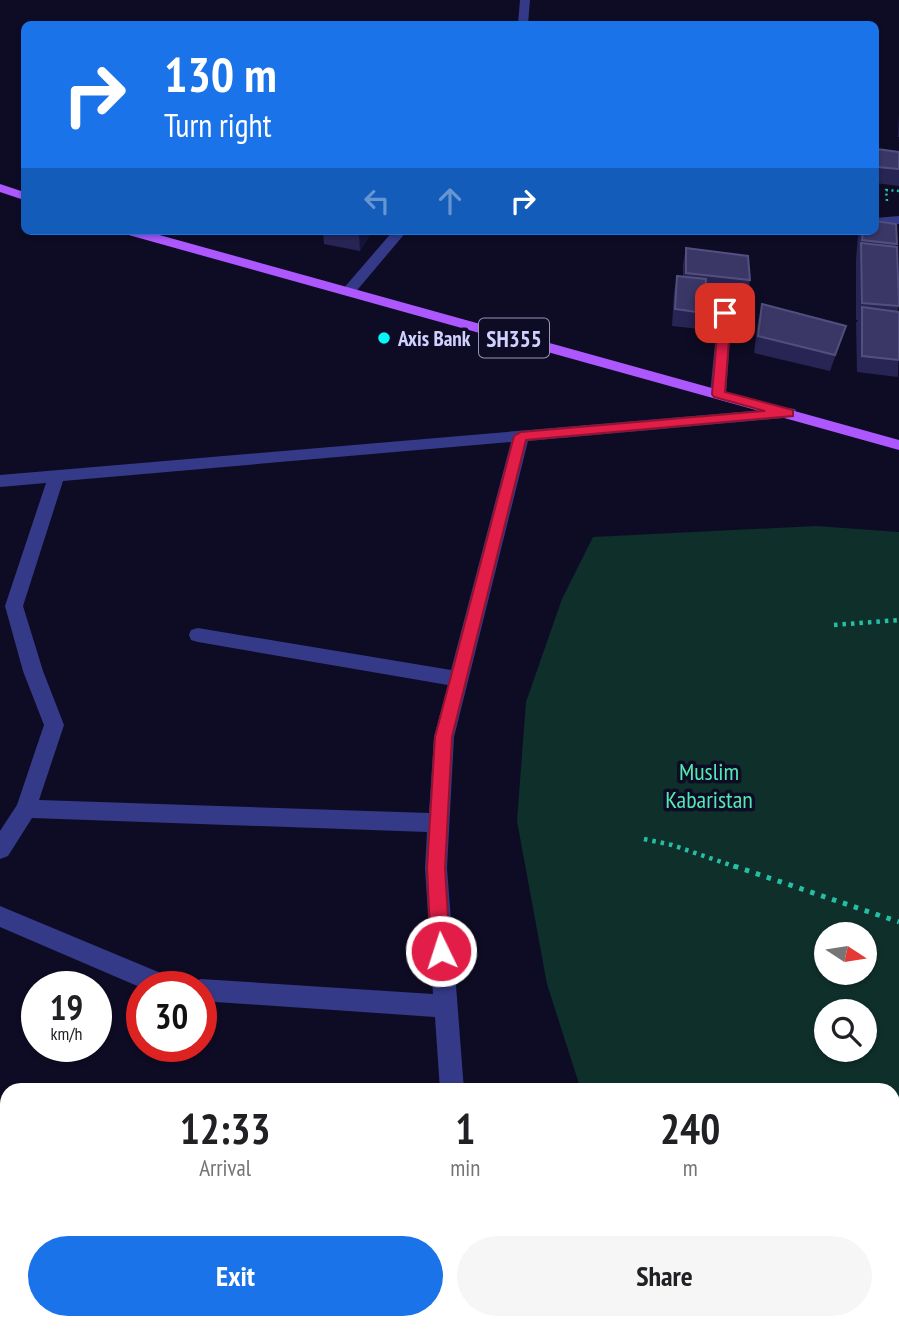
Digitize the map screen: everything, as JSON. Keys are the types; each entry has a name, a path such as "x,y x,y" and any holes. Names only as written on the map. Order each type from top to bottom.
{"main road":[{"path":"0,188 21,196"},
{"name":"SH355","path":"144,235 899,445"}],"street":[{"path":"523,21 524,0"},
{"path":"879,222 899,220"},
{"path":"348,292 397,235"},
{"path":"718,394 725,313"},
{"path":"0,481 789,413"},
{"path":"451,1083 436,868 444,737 521,436"},
{"path":"0,849 26,809 54,725 33,671 14,606 56,477"},
{"path":"198,635 458,679"},
{"path":"26,809 439,823"},
{"path":"0,916 129,971"},
{"path":"217,991 444,1006"}],"path":[{"path":"834,625 899,620"},
{"path":"644,839 672,845 899,922"}],"green space":[{"name":"Muslim Kabaristan","path":"816,526 899,532 899,1083 579,1083 547,984 517,821 526,702 562,599 593,537"}],"building":[{"path":"879,149 899,152 899,169 879,167"},
{"path":"879,222 896,224 897,244 862,240 863,235 879,235"},
{"path":"861,243 897,247 899,306 862,303"},
{"path":"686,248 748,256 750,280 686,273"},
{"path":"677,276 706,279 704,313 675,309"},
{"path":"762,304 846,326 835,355 758,336"},
{"path":"862,307 899,312 899,360 862,356"}],"place":[{"name":"Axis Bank","path":"384,338"}],"route":[{"path":"441,951 436,868 444,737 521,436 789,413 718,394 725,313"}]}
